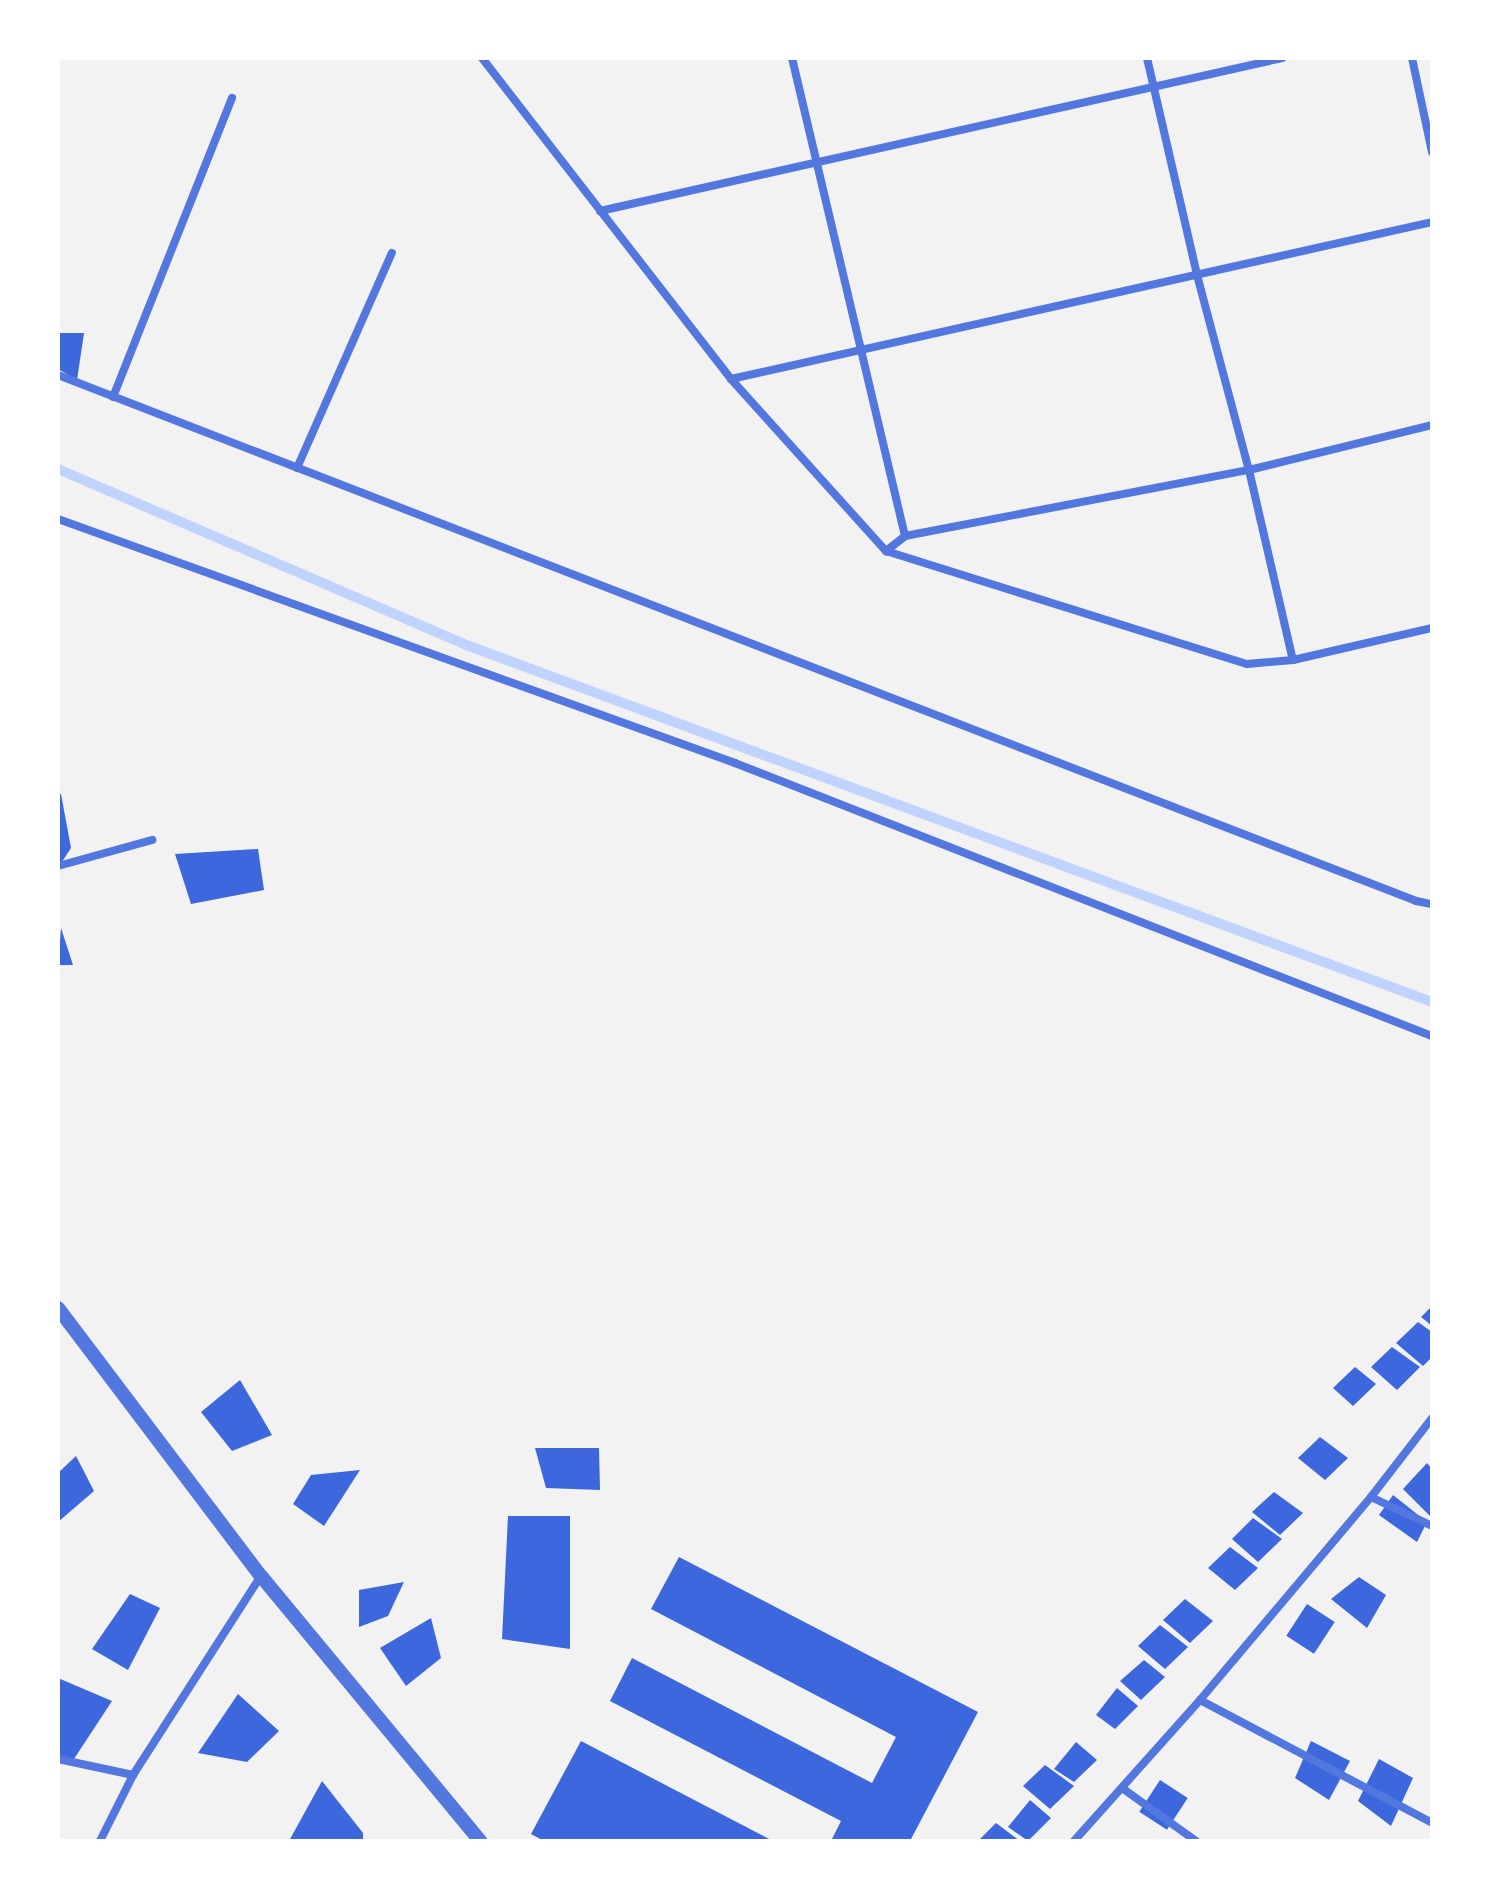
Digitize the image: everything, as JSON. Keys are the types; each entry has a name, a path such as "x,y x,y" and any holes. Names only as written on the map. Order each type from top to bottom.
{"street":[{"path":"482,58 731,379 886,551 1247,664 1293,660 1432,628"},
{"path":"792,58 905,536"},
{"path":"1147,58 1197,275 1249,470 1293,660"},
{"path":"600,211 1282,58"},
{"path":"1412,58 1432,152"},
{"path":"113,397 232,98"},
{"path":"731,379 1432,222"},
{"path":"297,468 392,253"},
{"path":"58,375 1357,879 1432,904"},
{"path":"886,551 905,536 1249,470 1432,425"},
{"path":"58,519 735,763 1432,1036"},
{"path":"58,866 152,840"},
{"path":"58,1308 261,1576 480,1841"},
{"path":"1074,1841 1200,1700 1371,1497 1432,1418"},
{"path":"1371,1497 1432,1526"},
{"path":"100,1841 133,1775 261,1576"},
{"path":"1200,1700 1432,1823"},
{"path":"58,1759 133,1775"},
{"path":"1122,1788 1196,1841"}],"building":[{"path":"58,333 84,333 77,380 58,369"},
{"path":"61,794 71,848 58,868 58,795"},
{"path":"258,849 264,890 191,904 175,854"},
{"path":"61,928 73,965 58,965"},
{"path":"1432,1306 1432,1326 1421,1317"},
{"path":"1418,1322 1432,1332 1432,1357 1423,1366 1396,1343"},
{"path":"1392,1347 1420,1367 1397,1390 1371,1367"},
{"path":"1355,1367 1376,1384 1353,1406 1333,1388"},
{"path":"240,1380 272,1435 232,1451 201,1412"},
{"path":"1320,1437 1348,1458 1325,1480 1298,1458"},
{"path":"535,1448 599,1448 600,1490 546,1488"},
{"path":"76,1456 94,1491 58,1522 58,1473"},
{"path":"1427,1463 1432,1469 1432,1518 1403,1489"},
{"path":"360,1470 324,1526 293,1504 311,1475"},
{"path":"1274,1492 1303,1513 1280,1535 1252,1512"},
{"path":"1393,1495 1427,1522 1417,1542 1379,1515"},
{"path":"508,1516 570,1516 570,1649 502,1639"},
{"path":"1253,1518 1282,1539 1258,1562 1232,1539"},
{"path":"1230,1547 1258,1568 1235,1590 1208,1568"},
{"path":"679,1557 978,1712 910,1841 831,1841 841,1821 610,1701 632,1658 872,1783 896,1737 651,1609"},
{"path":"1359,1577 1386,1595 1367,1628 1331,1599"},
{"path":"404,1582 388,1616 359,1627 359,1590"},
{"path":"130,1594 160,1608 128,1670 92,1649"},
{"path":"1185,1599 1213,1621 1190,1643 1163,1620"},
{"path":"1307,1604 1335,1622 1314,1654 1286,1636"},
{"path":"431,1618 441,1658 406,1686 380,1648"},
{"path":"1160,1625 1188,1647 1165,1669 1138,1646"},
{"path":"1144,1660 1165,1677 1141,1700 1120,1681"},
{"path":"58,1678 112,1701 70,1765 58,1762"},
{"path":"1117,1688 1138,1706 1115,1729 1096,1715"},
{"path":"238,1694 279,1731 247,1762 198,1753"},
{"path":"581,1741 773,1841 544,1841 531,1834"},
{"path":"1311,1741 1350,1761 1329,1800 1295,1778"},
{"path":"1076,1742 1097,1760 1074,1782 1054,1769"},
{"path":"1379,1759 1413,1778 1391,1826 1358,1801"},
{"path":"1045,1765 1074,1786 1050,1809 1023,1786"},
{"path":"1160,1780 1188,1798 1167,1830 1139,1812"},
{"path":"322,1781 363,1833 363,1841 289,1841"},
{"path":"1030,1800 1051,1818 1028,1841 1008,1827"},
{"path":"996,1823 1020,1841 978,1841"}],"waterway":[{"path":"58,469 469,646 1432,1002"}]}
